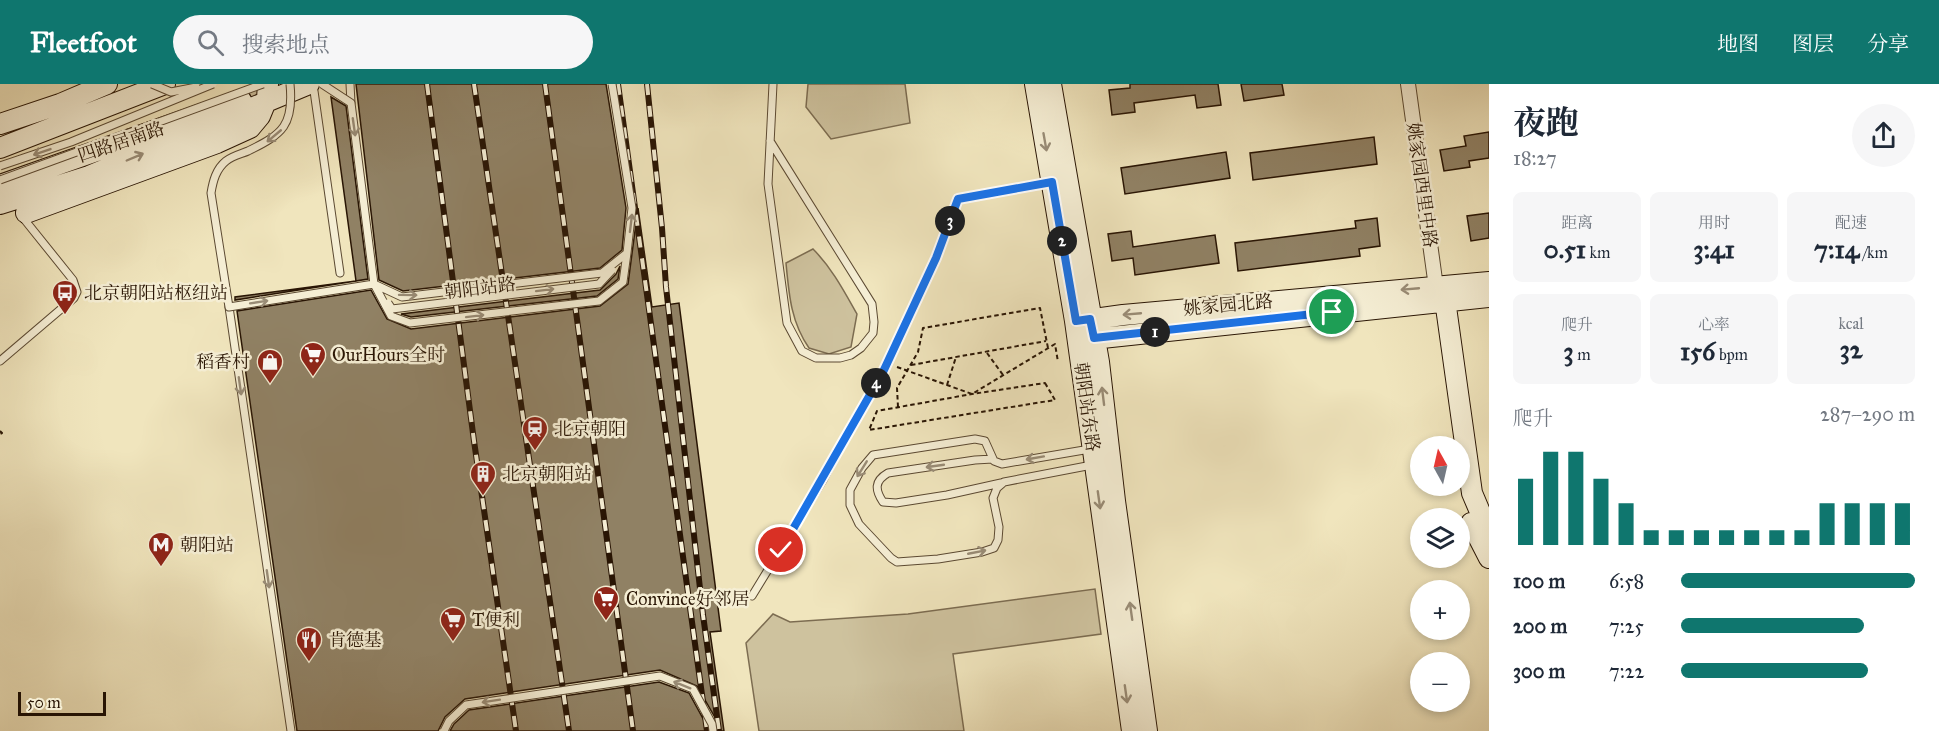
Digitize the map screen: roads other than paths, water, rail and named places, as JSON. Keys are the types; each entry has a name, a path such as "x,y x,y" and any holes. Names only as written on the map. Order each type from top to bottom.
{"main road":[{"path":"0,124 60,104 107,84"},
{"path":"0,148 165,84"},
{"path":"26,213 217,143 250,128 260,116 267,99 266,84"},
{"path":"0,204 89,176 311,84"},
{"name":"朝阳站东路","path":"1035,84 1052,182 1084,330 1099,362 1147,731"},
{"name":"朝阳站东路","path":"1051,84 1084,330 1093,457 1132,731"},
{"name":"四路居南路","path":"0,185 242,99"},
{"name":"姚家园北路","path":"1438,296 1489,282"},
{"name":"姚家园北路","path":"1084,330 1438,296 1489,297"},
{"name":"姚家园西里中路","path":"1438,296 1452,436"},
{"name":"姚家园西里中路","path":"1438,296 1472,493 1489,533"},
{"path":"1461,496 1489,558"}],"street":[{"name":"姚家园西里中路","path":"1408,84 1438,296"}],"lane":[{"path":"152,84 171,92 212,85"},
{"path":"0,180 266,84"},
{"path":"290,84 291,100 288,122 272,139 226,161 214,177 211,194 291,731"},
{"path":"311,84 340,273"},
{"path":"322,84 351,103"},
{"path":"350,84 374,284 392,316 410,323 599,301 623,282 632,208 612,84"},
{"path":"770,141 872,304 873,333 861,348 851,355 829,359 816,358 802,351 787,323 768,184 772,84"},
{"path":"0,166 71,142 212,85"},
{"path":"752,596 823,480 887,364 936,258 958,199 1052,182"},
{"path":"0,361 74,298 77,292 73,280 24,219 26,213"},
{"path":"374,284 392,309 599,284 627,253"},
{"name":"朝阳站路","path":"374,284 402,297 603,273 627,253"},
{"path":"229,307 374,284"},
{"path":"1004,482 997,489 993,498 999,527 998,540 994,548 938,559 897,562 859,524 850,505 850,490 862,468 873,455 975,439 985,441 994,461 1002,464 1093,457"},
{"path":"993,459 888,473 880,478 877,485 879,495 883,502 896,503 947,495 1093,457"},
{"path":"444,731 448,721 466,705 660,676 693,689 712,724 713,731"}],"tunnel":[{"path":"242,99 278,84"}],"railway":[{"path":"427,84 474,441 516,731"},
{"path":"474,84 569,731"},
{"path":"545,84 633,731"},
{"path":"618,84 707,731"},
{"path":"647,84 666,287 703,615 719,731"}],"place":[{"name":"北京朝阳站枢纽站","path":"65,316"},
{"name":"OurHours全时","path":"313,378"},
{"name":"稻香村","path":"270,385"},
{"name":"北京朝阳","path":"535,452"},
{"name":"北京朝阳站","path":"483,497"},
{"name":"朝阳站","path":"161,568"},
{"name":"Convince好邻居","path":"606,622"},
{"name":"T便利","path":"453,643"},
{"name":"肯德基","path":"309,663"}]}
